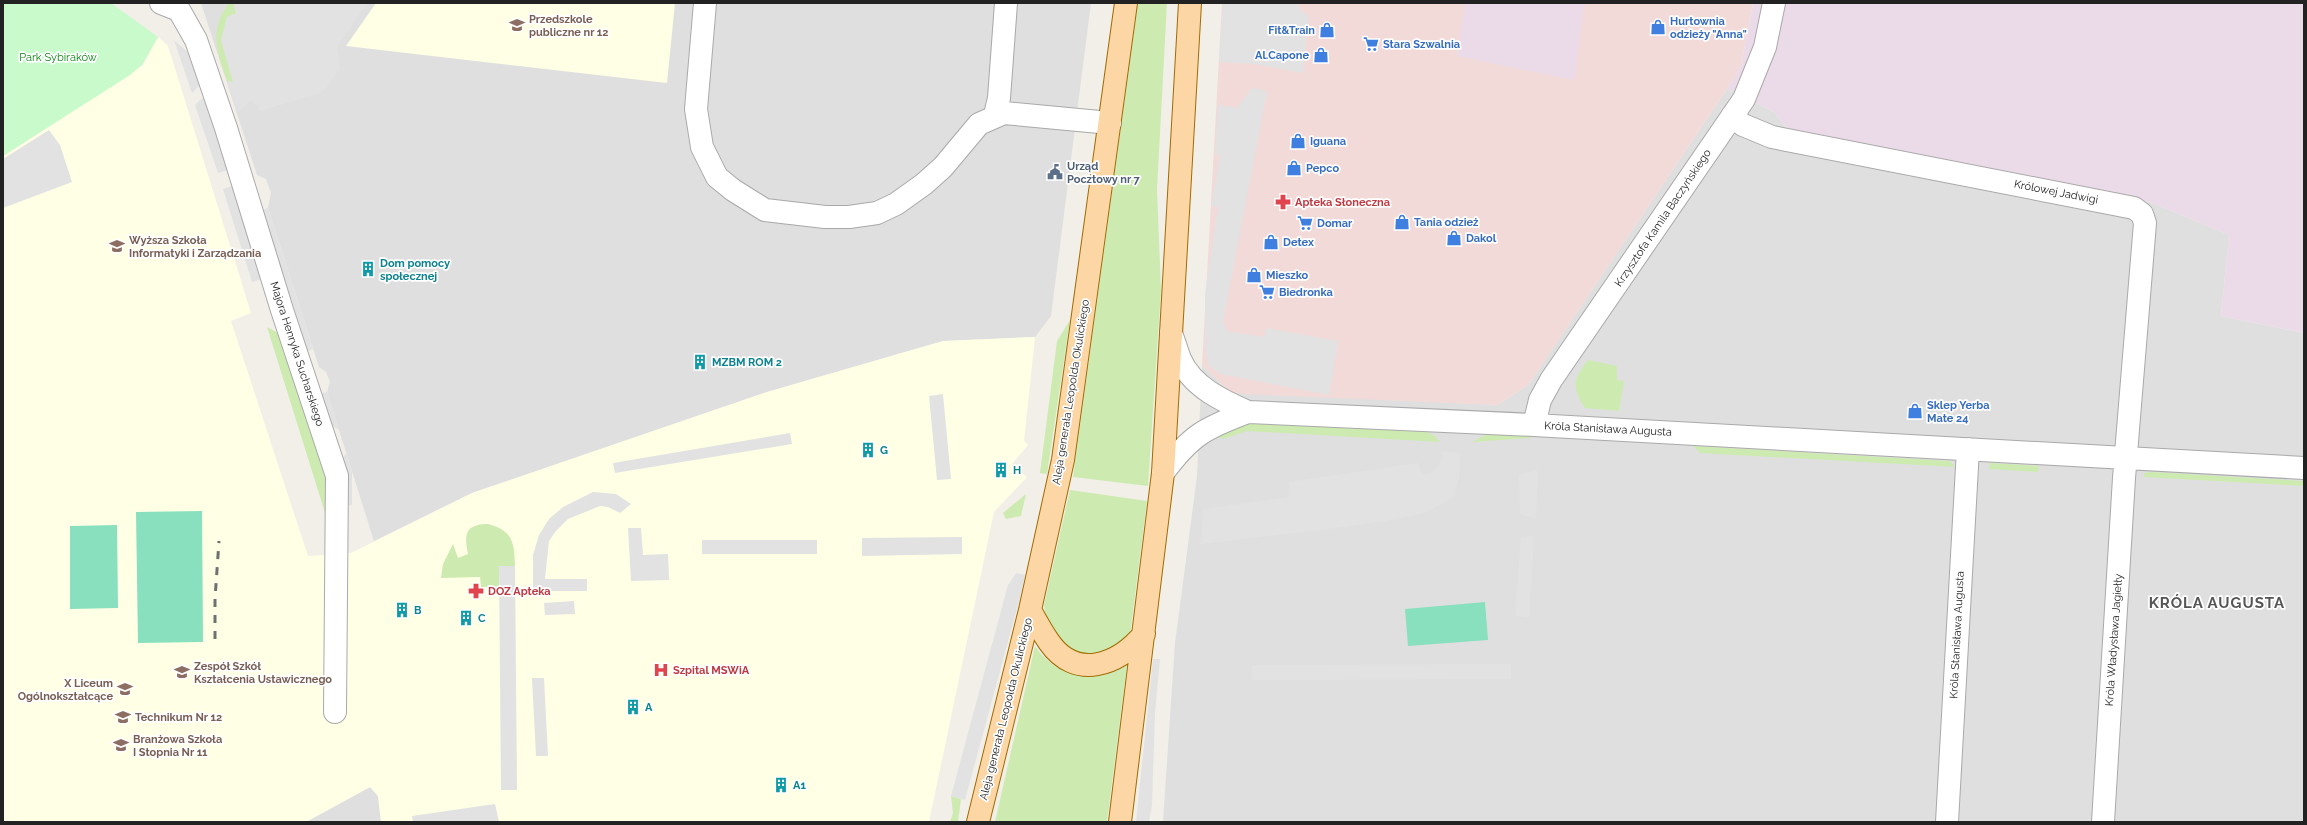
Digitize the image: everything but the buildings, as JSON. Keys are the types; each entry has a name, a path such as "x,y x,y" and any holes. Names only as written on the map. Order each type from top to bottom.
{"main road":[{"name":"Aleja generała Leopolda Okulickiego","path":"978,822 1030,610 1062,460 1126,3"},
{"path":"1120,822 1163,473 1190,3"},
{"path":"1030,610 1049,643 1062,655 1076,663 1097,665 1122,656 1133,647 1144,634"}],"street":[{"path":"706,3 696,108 702,148 717,177 732,190 765,210 825,217 849,217 877,213 896,204 924,184 943,167 979,124 1004,113 1110,123"},
{"path":"995,116 999,98 1006,3"},
{"name":"Krzysztofa Kamila Baczyńskiego","path":"1534,424 1540,400 1551,380 1744,99 1760,65 1774,3"},
{"name":"Majora Henryka Sucharskiego","path":"177,5 196,40 226,128 282,310 337,476 335,712"},
{"name":"Królowej Jadwigi","path":"1732,116 1743,125 1772,137 2134,208 2142,214 2145,223 2127,458"},
{"name":"Króla Stanisława Augusta","path":"1171,333 1181,361 1197,382 1221,400 1248,412 1534,424 2304,468"},
{"name":"Króla Stanisława Augusta","path":"1163,473 1178,452 1193,438 1211,426 1248,412"},
{"name":"Króla Stanisława Augusta","path":"1947,822 1961,541 1968,449"},
{"name":"Króla Władysława Jagiełły","path":"2103,822 2127,458"}],"shaded area":[{"path":"201,3 1091,3 1051,316 1035,337 943,341 767,392 472,493 374,541 327,392 330,382 326,372 319,367 268,208 271,193 266,179 257,175"},
{"path":"235,3 367,3 337,47 340,68 325,89 318,94 259,111 258,105 254,105 252,100 238,112 227,81 233,82 221,40 227,17 236,13 234,6"},
{"name":"Przedszkole publiczne nr 12","path":"376,3 675,3 667,83 346,46"},
{"path":"1222,3 1753,3 1741,65 1727,89 1528,385 1497,405 1243,394 1229,391 1202,365"},
{"path":"1223,3 1298,3 1300,10 1309,17 1303,73 1254,64 1219,62"},
{"path":"1465,3 1584,3 1574,80 1457,56"},
{"path":"1753,3 2304,3 2304,333 2221,316 2229,235 2150,202 1792,135 1774,112 1727,89 1741,65"},
{"path":"158,37 168,46 251,313 231,321 308,556 351,553 472,493 767,392 943,341 1035,337 1024,441 1028,445 1012,464 1027,477 994,512 929,822 381,822 378,796 370,787 306,822 3,822 3,156 143,65"},
{"path":"174,40 191,55 203,82 192,93"},
{"path":"1252,88 1267,91 1223,321 1227,331 1264,337 1266,328 1338,341 1329,395 1220,374 1208,365 1205,344 1205,294 1218,207 1211,206 1220,156 1215,154 1218,105 1237,108"},
{"path":"1727,89 1774,112 1792,135 2150,202 2229,235 2221,316 2304,333 2304,822 1163,822 1175,643 1197,476 1202,365 1229,391 1497,405 1528,385"},
{"path":"207,94 232,169 218,173 195,105"},
{"path":"49,130 60,145 72,182 3,208 3,159"},
{"path":"236,185 265,278 252,282 223,189"},
{"path":"268,208 313,349 308,351 262,210"},
{"path":"327,392 339,430 331,425 322,397 322,393"},
{"path":"943,394 951,479 937,480 929,396"},
{"path":"790,433 792,444 615,473 613,463"},
{"path":"1442,451 1460,453 1459,479 1452,498 1425,513 1386,521 1201,544 1203,509 1290,497 1288,482 1418,463 1422,474 1431,473 1439,466 1443,457"},
{"path":"346,453 352,472 352,505 346,506 343,458"},
{"path":"1538,470 1536,519 1520,514 1519,475"},
{"path":"593,492 616,494 631,504 620,513 608,507 600,506 568,519 556,531 549,541 545,579 587,579 587,591 537,591 533,587 533,555 539,535 549,519 563,507"},
{"path":"628,528 641,528 643,555 668,554 669,580 631,581"},
{"path":"1534,536 1529,617 1515,616 1521,537"},
{"path":"962,537 962,554 862,556 862,538"},
{"path":"702,540 817,540 817,554 702,554"},
{"path":"499,566 515,566 517,790 501,790"},
{"path":"1016,573 1025,575 965,800 951,796 1008,585"},
{"path":"574,601 575,614 545,615 544,603"},
{"path":"1153,659 1160,659 1155,713 1152,805 1149,822 1136,822"},
{"path":"1511,664 1511,679 1252,680 1252,665"},
{"path":"532,678 544,678 548,756 536,756"},
{"path":"370,787 378,796 381,822 306,822"},
{"path":"495,804 499,822 413,822 412,816"}],"green space":[{"name":"Park Sybiraków","path":"3,3 111,3 158,37 142,65 130,75 3,156"},
{"path":"229,3 235,3 234,6 236,13 221,40 233,82 227,81 216,42 218,23 222,13"},
{"path":"1138,3 1167,3 1157,189 1161,290 1148,486 1073,477"},
{"path":"1070,320 1047,474 1040,473 1057,341"},
{"path":"267,327 280,334 329,475 326,516"},
{"path":"1588,360 1617,366 1617,380 1624,381 1619,411 1585,408 1580,401 1577,394 1576,383 1579,373"},
{"path":"1248,422 1426,432 1434,435 1440,442 1247,431 1223,439 1217,436"},
{"path":"1485,435 1530,436 1531,438 1472,442"},
{"path":"1693,446 1950,461 1955,467 1700,453"},
{"path":"1990,463 2039,466 2038,472 1989,469"},
{"path":"2152,472 2304,481 2304,486 2144,477 2144,473"},
{"path":"1070,490 1147,501 1130,635 1111,649 1092,655 1082,654 1073,650 1064,643 1049,623 1046,617 1044,605"},
{"path":"1026,494 1021,516 1006,519 1003,513"},
{"path":"202,511 203,642 138,643 136,512"},
{"path":"488,524 503,530 508,534 513,544 515,566 499,566 499,587 481,587 480,577 441,578 443,564 453,544 458,558 468,554 466,541 468,532 475,526"},
{"path":"117,525 118,608 70,609 70,526"},
{"path":"1485,602 1488,640 1408,646 1405,609"},
{"path":"1035,646 1044,657 1054,665 1077,675 1102,675 1127,665 1107,822 995,822"},
{"path":"951,796 961,799 958,822 950,822 953,813"}],"railway":[{"path":"215,639 215,599 219,541"}],"place":[{"name":"Przedszkole publiczne nr 12","path":"517,25"},
{"name":"Hurtownia odzieży \"Anna\"","path":"1658,27"},
{"name":"Fit&Train","path":"1327,30"},
{"name":"Stara Szwalnia","path":"1371,44"},
{"name":"Al.Capone","path":"1321,55"},
{"name":"Iguana","path":"1298,141"},
{"name":"Pepco","path":"1294,168"},
{"name":"Urząd Pocztowy nr 7","path":"1055,172"},
{"name":"Apteka Słoneczna","path":"1283,202"},
{"name":"Tania odzież","path":"1402,222"},
{"name":"Domar","path":"1305,223"},
{"name":"Dakol","path":"1454,238"},
{"name":"Detex","path":"1271,242"},
{"name":"Wyższa Szkoła Informatyki i Zarządzania","path":"117,246"},
{"name":"Dom pomocy społecznej","path":"368,269"},
{"name":"Mieszko","path":"1254,275"},
{"name":"Biedronka","path":"1267,292"},
{"name":"MZBM ROM 2","path":"700,362"},
{"name":"Sklep Yerba Mate 24","path":"1915,411"},
{"name":"G","path":"868,450"},
{"name":"H","path":"1001,470"},
{"name":"DOZ Apteka","path":"476,591"},
{"name":"B","path":"402,610"},
{"name":"C","path":"466,618"},
{"name":"Szpital MSWiA","path":"661,670"},
{"name":"Zespół Szkół Kształcenia Ustawicznego","path":"182,672"},
{"name":"X Liceum Ogólnokształcące","path":"125,689"},
{"name":"A","path":"633,707"},
{"name":"Technikum Nr 12","path":"123,717"},
{"name":"Branżowa Szkoła I Stopnia Nr 11","path":"121,745"},
{"name":"A1","path":"781,785"}],"district":[{"name":"KRÓLA AUGUSTA","path":"2217,603"}]}
